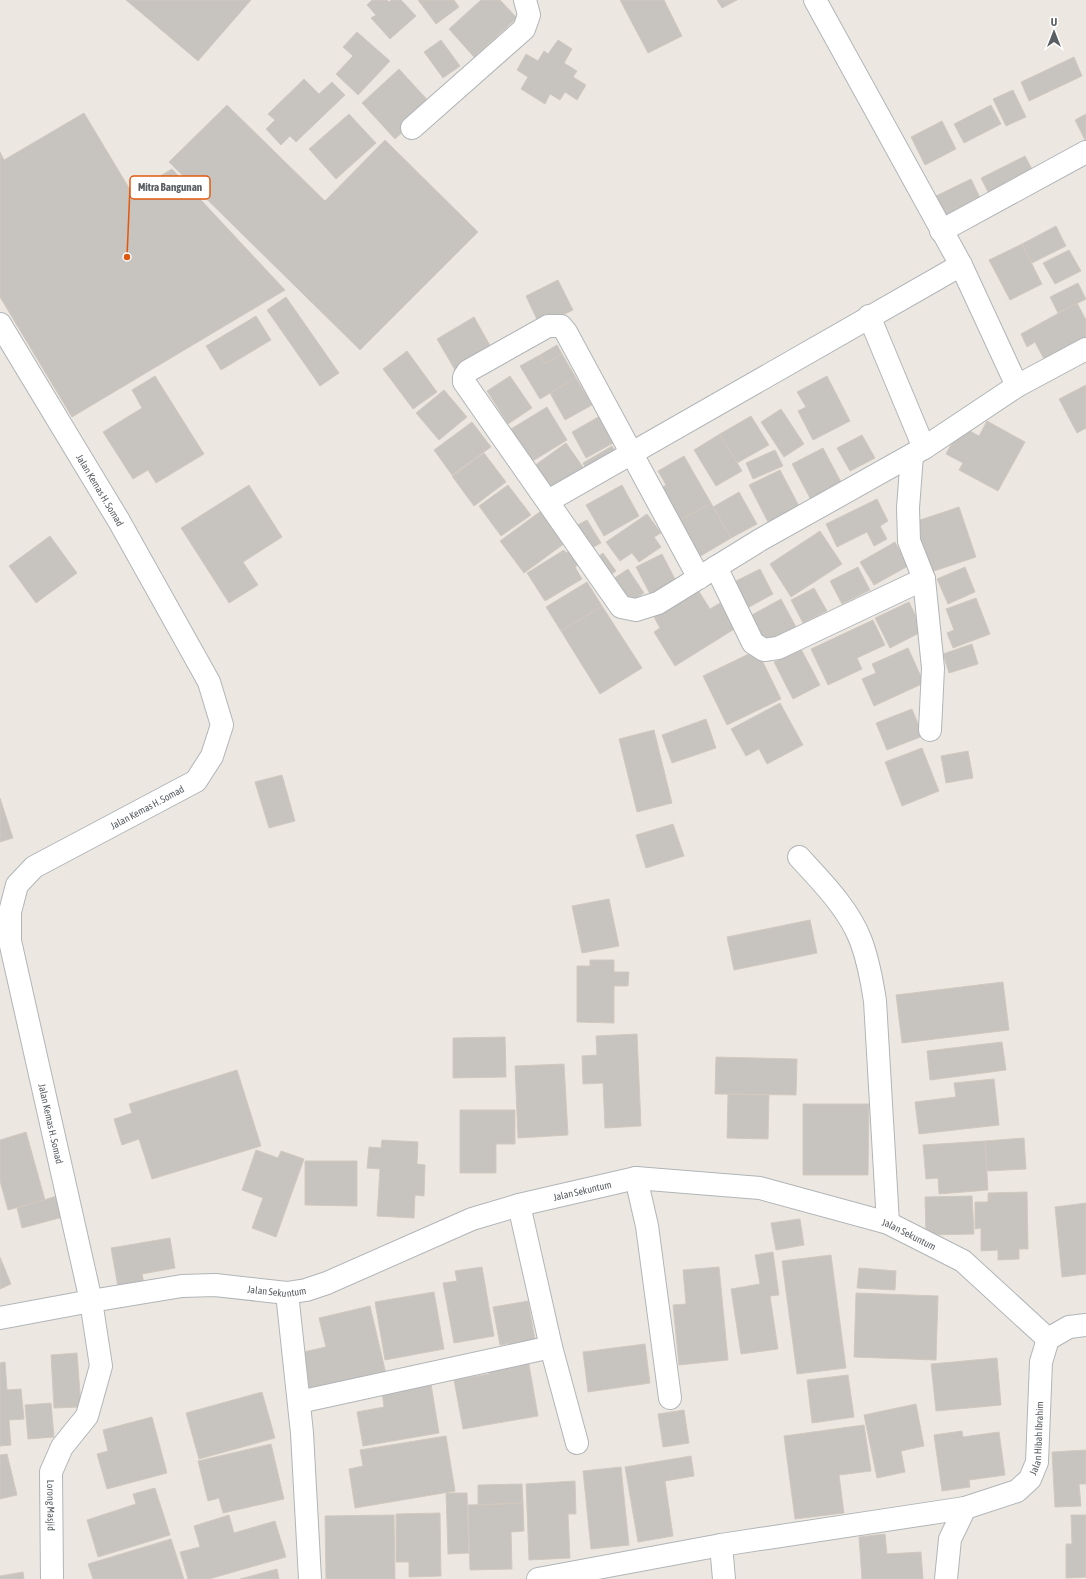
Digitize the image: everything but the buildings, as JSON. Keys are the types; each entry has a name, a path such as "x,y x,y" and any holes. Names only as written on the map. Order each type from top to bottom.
{"street":[{"path":"412,128 524,29 529,15 528,3 525,0"},
{"path":"815,0 941,231 961,264 1017,386"},
{"path":"941,231 1086,152"},
{"path":"548,501 961,264"},
{"path":"869,316 918,452 908,508 909,541 924,579 933,668 930,730"},
{"name":"Jalan Kemas H. Somad","path":"0,324 119,521 206,675 222,725 212,756 196,781 34,867 9,888 10,941 91,1301"},
{"path":"924,579 778,648 764,650 753,643 707,573 631,453 566,332 561,326 548,326 468,371 464,377 464,382 621,607 636,610 658,603 707,573 760,540 918,452 1017,386 1086,349"},
{"path":"799,857 836,898 860,940 869,968 875,1001 888,1223"},
{"path":"636,1178 647,1226 670,1398"},
{"name":"Jalan Sekuntum","path":"0,1318 182,1286 215,1285 287,1292 306,1290 327,1283 472,1219 519,1205 636,1178 760,1188 888,1223 963,1261 1048,1339"},
{"path":"519,1205 552,1347 577,1443"},
{"path":"287,1292 299,1402 310,1579"},
{"name":"Lorong Masjid","path":"52,1579 51,1472 62,1447 87,1416 101,1366 91,1301"},
{"path":"1048,1339 1069,1327 1086,1325"},
{"name":"Jalan Hibah Ibrahim","path":"538,1579 721,1546 965,1508 1017,1491 1030,1479 1037,1462 1041,1362 1048,1339"},
{"path":"299,1402 552,1347"},
{"path":"946,1579 950,1539 965,1508"},
{"path":"721,1546 724,1579"}],"place":[{"name":"Mitra Bangunan","path":"127,257"}]}
